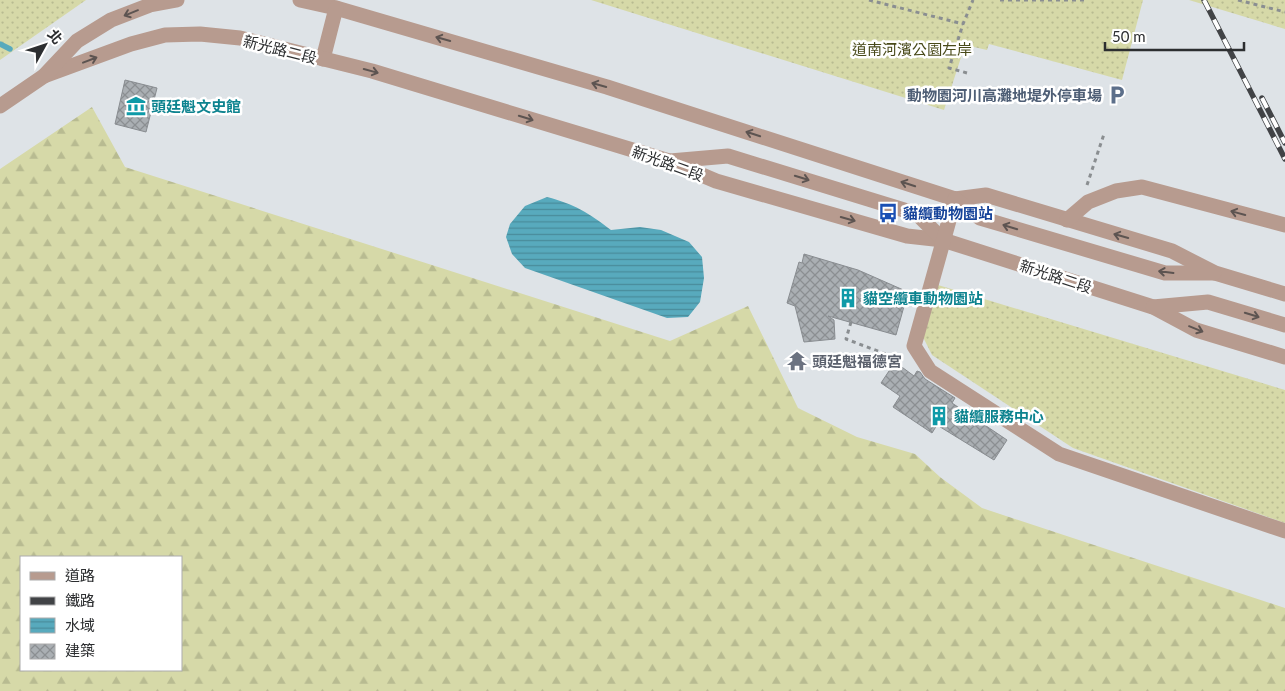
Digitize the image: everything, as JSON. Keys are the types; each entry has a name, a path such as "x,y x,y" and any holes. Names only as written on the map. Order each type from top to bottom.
{"street":[{"name":"新光路二段","path":"0,106 44,76 77,41 111,20 150,5 177,0"},
{"path":"300,0 336,8 607,87 955,199 980,218 1165,273 1215,273"},
{"path":"323,59 336,8"},
{"name":"新光路二段","path":"44,76 131,44 165,35 200,34 240,38 372,71 669,161 716,181 907,236 943,240 1153,307 1196,330 1285,357"},
{"path":"669,161 728,156 917,214 943,240"},
{"path":"1067,220 1088,202 1116,191 1142,187 1285,225"},
{"path":"955,199 986,195 1172,251 1215,273 1285,294"},
{"path":"955,199 914,346 930,371 1059,454 1285,531"},
{"path":"1153,307 1208,302 1285,325"}],"path":[{"path":"869,0 963,24"},
{"path":"967,73 949,68 973,0"},
{"path":"1000,0 1086,0"},
{"path":"1238,0 1285,12"},
{"path":"1085,191 1104,134"},
{"path":"851,322 846,339 930,371"}],"green space":[{"path":"0,0 86,0 0,60"},
{"name":"道南河濱公園左岸","path":"591,0 1143,0 1122,80 989,44 987,50 965,45 944,110"},
{"path":"1189,0 1285,0 1285,29"},
{"path":"92,107 125,167 670,341 748,306 798,408 857,437 915,454 940,477 982,508 1285,608 1285,691 0,691 0,169"},
{"path":"938,285 1285,390 1285,523 1073,448 932,355 922,335"}],"water":[{"path":"547,197 581,210 611,230 640,227 661,230 689,242 702,257 704,278 700,302 688,317 667,318 525,268 512,254 506,237 510,224 525,206"}],"building":[{"name":"頭廷魁文史館","path":"125,80 157,88 146,132 115,124"},
{"name":"貓空纜車動物園站","path":"804,254 858,270 908,292 896,335 828,316 834,320 835,339 804,342 795,306 787,303 799,262 802,263"},
{"name":"貓纜服務中心","path":"895,362 914,376 917,371 920,372 925,379 955,398 952,403 1007,440 994,460 937,425 932,433 893,407 900,396 881,383"}],"waterway":[{"path":"0,44 10,49"}],"railway":[{"path":"1204,0 1285,159"},
{"path":"1262,98 1285,143"}],"place":[{"name":"動物園河川高灘地堤外停車場","path":"1117,95"},
{"name":"頭廷魁文史館","path":"136,106"},
{"name":"貓纜動物園站","path":"888,213"},
{"name":"貓空纜車動物園站","path":"848,298"},
{"name":"頭廷魁福德宮","path":"797,361"},
{"name":"貓纜服務中心","path":"939,416"}]}
